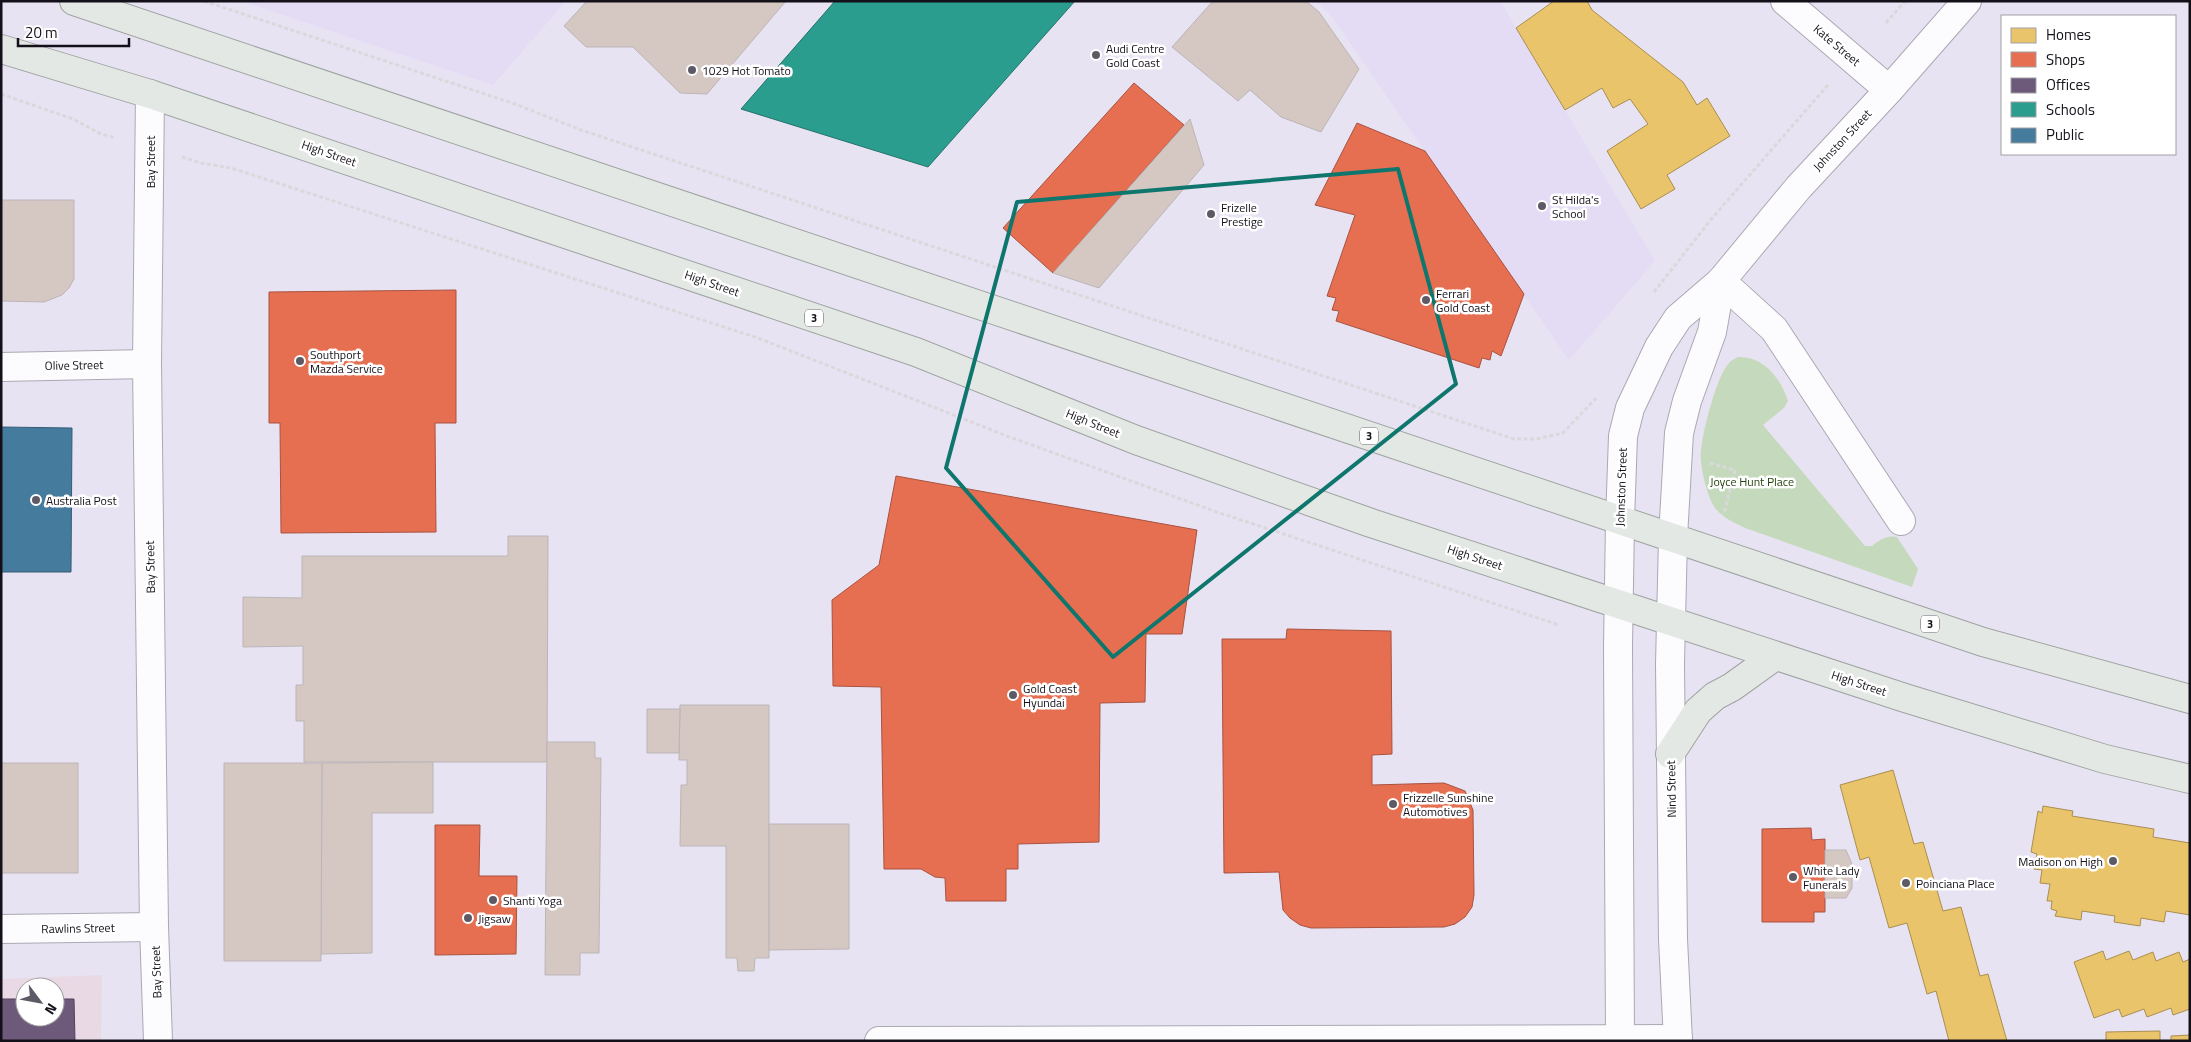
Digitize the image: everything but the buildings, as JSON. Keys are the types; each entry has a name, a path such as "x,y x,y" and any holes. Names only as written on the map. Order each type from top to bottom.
{"main road":[{"name":"3","path":"74,1 1983,642 2190,699"},
{"name":"High Street","path":"1,48 150,94 916,352 1136,440 1372,523 2000,728 2106,759 2190,779"},
{"path":"1670,754 1698,711 1714,696 1732,687 1775,656"}],"street":[{"name":"Kate Street","path":"1785,1 1889,90"},
{"name":"Johnston Street","path":"1620,605 1623,436 1630,408 1658,347 1678,318 1721,281 1798,188 1889,90 1967,1"},
{"name":"Bay Street","path":"150,94 148,364 154,927 158,1041"},
{"name":"Johnston Street","path":"1673,537 1679,433 1686,401 1712,332 1721,281"},
{"path":"1721,281 1774,329 1901,521"},
{"name":"Olive Street","path":"1,367 148,364"},
{"name":"Nind Street","path":"1673,537 1670,754 1673,939 1678,1040"},
{"path":"1620,605 1618,654 1620,1040"},
{"name":"Rawlins Street","path":"1,929 154,927"},
{"path":"879,1041 1678,1040"}],"path":[{"path":"204,1 515,104 581,130 1514,439 1536,439 1563,433 1593,404 1598,396"},
{"path":"1886,23 1905,1"},
{"path":"1654,292 1714,217 1828,85"},
{"path":"1,94 73,119 101,134 151,146 201,163 240,171 758,338 1007,436 1214,511 1559,625"},
{"path":"1709,462 1735,470 1724,513"}],"highlighted area":[{"path":"1398,169 1456,384 1113,657 946,468 1017,202"}],"shaded area":[{"path":"241,1 566,1 493,85"},
{"name":"St Hilda's School","path":"1315,1 1500,1 1655,261 1569,360 1330,14"},
{"path":"102,975 101,1041 1,1041 1,979 15,978 15,1027 65,1027 65,977 52,977"}],"green space":[{"name":"Joyce Hunt Place","path":"1738,357 1755,360 1763,364 1776,377 1785,392 1788,401 1784,408 1763,425 1865,546 1872,546 1886,537 1897,537 1918,569 1912,587 1745,528 1726,518 1716,509 1702,472 1702,441 1719,380 1730,362"}],"place":[{"name":"Audi Centre Gold Coast","path":"1096,55"},
{"name":"1029 Hot Tomato","path":"692,70"},
{"name":"St Hilda's School","path":"1542,206"},
{"name":"Frizelle Prestige","path":"1211,214"},
{"name":"Ferrari Gold Coast","path":"1426,300"},
{"name":"Southport Mazda Service","path":"300,361"},
{"name":"Australia Post","path":"36,500"},
{"name":"Gold Coast Hyundai","path":"1013,695"},
{"name":"Frizzelle Sunshine Automotives","path":"1393,804"},
{"name":"Madison on High","path":"2113,861"},
{"name":"White Lady Funerals","path":"1793,877"},
{"name":"Poinciana Place","path":"1906,883"},
{"name":"Shanti Yoga","path":"493,900"},
{"name":"Jigsaw","path":"468,918"}]}
